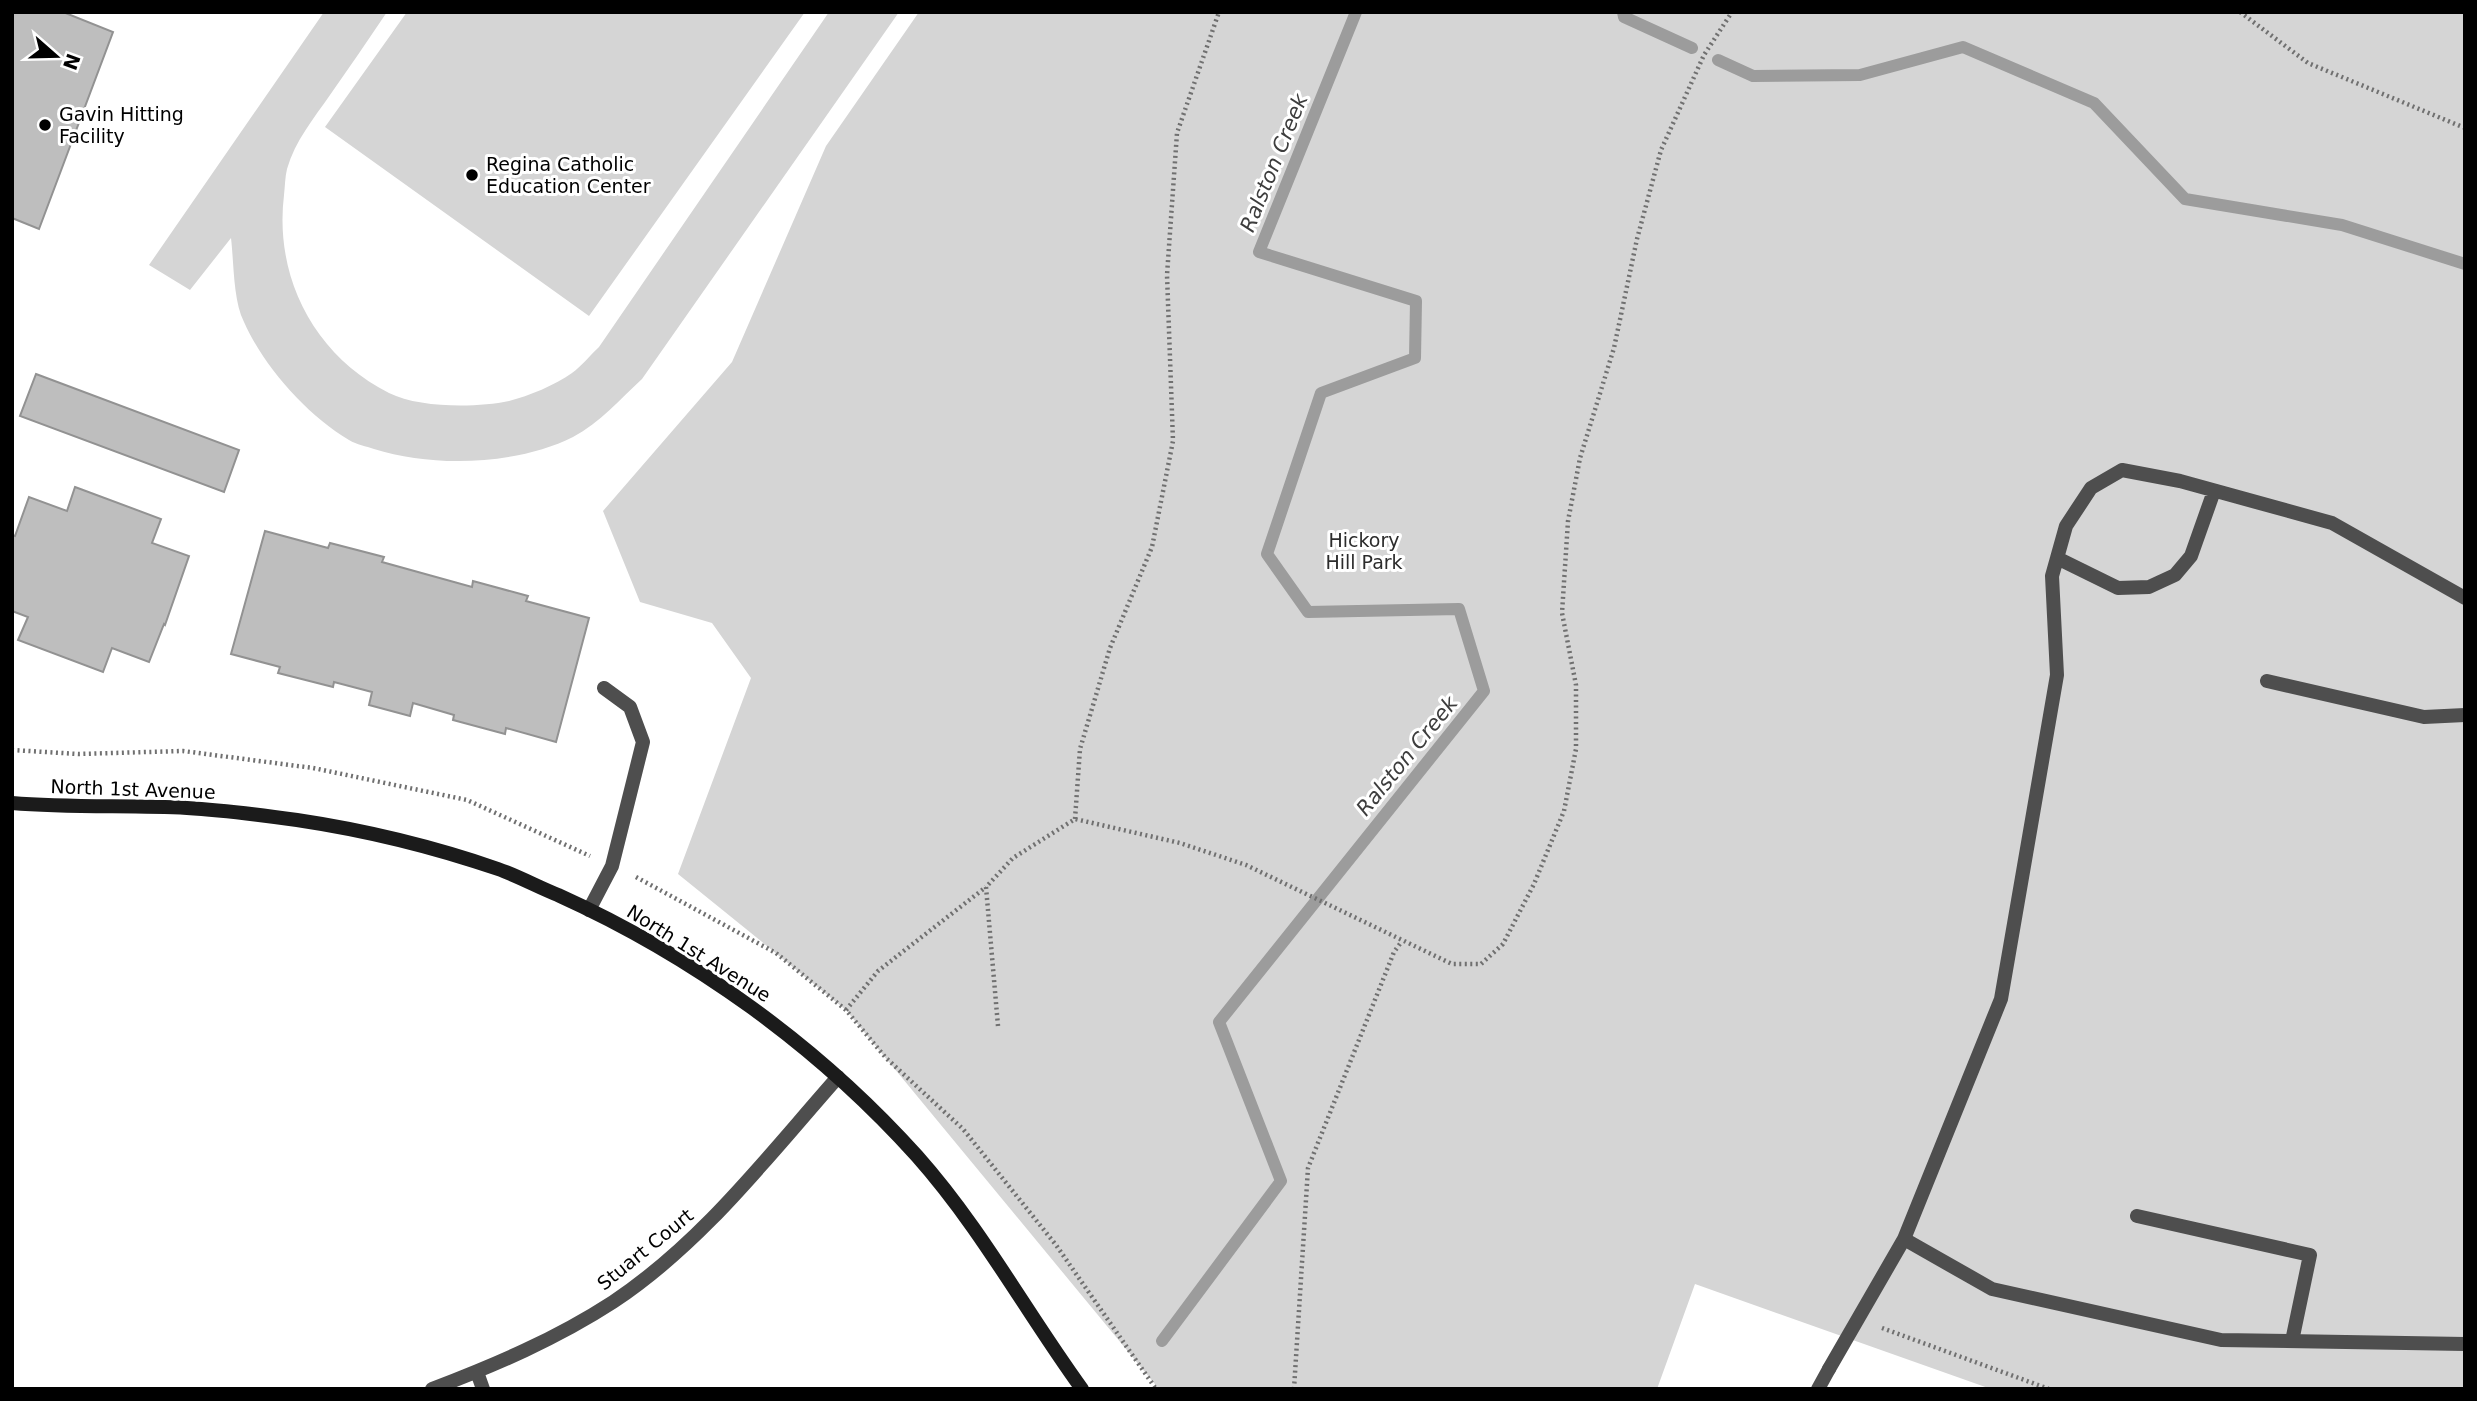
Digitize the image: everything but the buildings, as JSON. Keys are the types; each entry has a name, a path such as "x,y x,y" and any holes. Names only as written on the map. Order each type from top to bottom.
{"main road":[{"name":"North 1st Avenue","path":"12,803 188,808 299,820 409,843 500,870 589,910 690,966 767,1019 838,1077 917,1156 987,1244 1082,1389"}],"street":[{"path":"1818,1389 1904,1239 2001,999 2057,675 2052,576 2066,526 2091,488 2122,470 2180,481 2332,523 2465,598"},
{"path":"2057,558 2118,588 2149,587 2175,575 2191,556 2214,491"},
{"path":"2267,681 2424,717 2465,715"},
{"path":"589,910 612,866 643,742 630,707 604,688"},
{"name":"Stuart Court","path":"432,1389 538,1346 603,1308 666,1261 715,1216 838,1077"},
{"path":"2137,1216 2309,1255 2292,1341"},
{"path":"1904,1239 1992,1289 2221,1340 2465,1343"},
{"path":"477,1372 483,1389"}],"path":[{"path":"1075,819 1080,749 1110,648 1152,547 1173,441 1167,275 1177,133 1219,12"},
{"path":"846,1010 877,971 986,887 1013,858 1075,819 1180,843 1246,865 1452,964 1481,964 1503,944 1534,884 1564,811 1576,749 1576,685 1562,613 1568,521 1580,458 1614,348 1637,239 1661,150 1704,55 1732,12"},
{"path":"2239,12 2308,62 2465,128"},
{"path":"986,887 998,1026"},
{"path":"1294,1389 1308,1168 1394,952 1402,941"},
{"path":"1879,1327 2049,1389"}],"green space":[{"path":"324,12 387,12 306,130 290,159 285,178 283,225 293,284 320,335 340,358 363,377 401,398 431,404 464,405 496,403 525,396 558,382 579,367 599,347 829,12 899,12 642,379 601,418 573,437 527,453 475,461 449,461 397,455 355,443 333,430 303,404 263,356 240,313 231,238 190,290 149,265"},
{"path":"407,12 805,12 589,316 325,127"},
{"name":"Hickory Hill Park","path":"919,12 2465,12 2465,1389 1991,1389 1695,1284 1657,1389 1159,1389 846,1010 678,874 751,678 712,623 640,602 603,511 732,362 826,146"}],"waterway":[{"name":"Ralston Creek","path":"1162,1341 1281,1181 1219,1022 1484,691 1459,609 1308,612 1267,554 1321,393 1415,358 1416,301 1259,252 1356,12"},
{"path":"1623,12 1624,17 1692,48"},
{"path":"1718,60 1753,76 1860,75 1963,47 2094,103 2185,199 2342,225 2465,264"}],"place":[{"name":"Gavin Hitting Facility","path":"45,125"},
{"name":"Regina Catholic Education Center","path":"472,175"}]}
